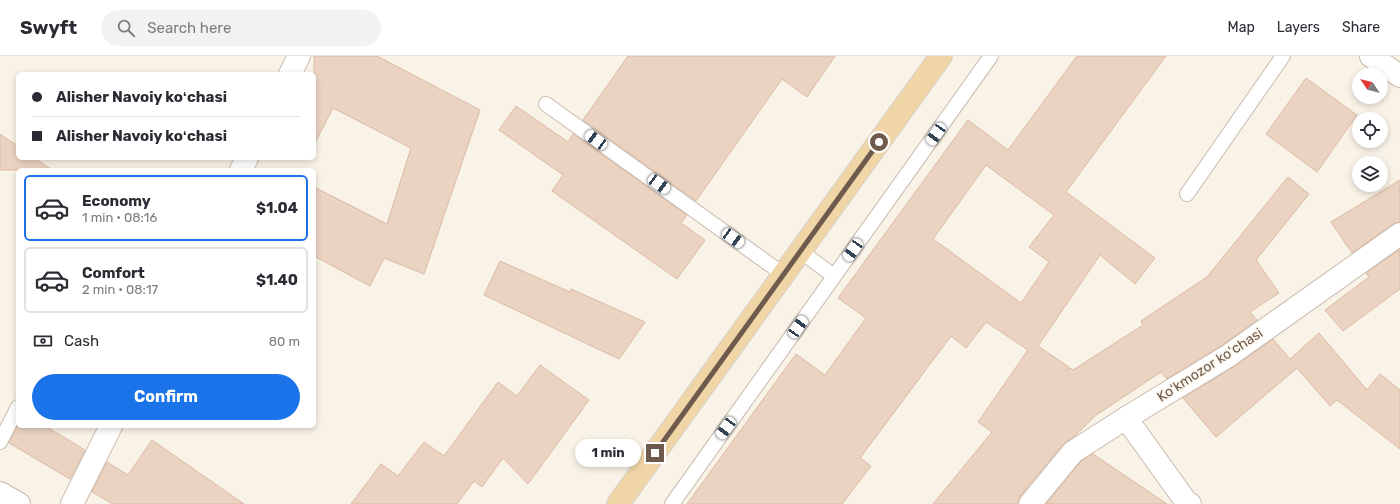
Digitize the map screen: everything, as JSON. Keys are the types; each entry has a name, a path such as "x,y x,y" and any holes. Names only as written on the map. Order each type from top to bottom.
{"main road":[{"path":"618,504 941,56"}],"street":[{"path":"291,72 299,56"},
{"path":"1371,56 1400,76"},
{"name":"Koʻkmozor koʻchasi","path":"1030,504 1073,452 1228,356 1400,234"},
{"path":"1126,418 1187,502 1190,504"},
{"path":"72,504 110,428"},
{"path":"0,493 19,504"}],"lane":[{"path":"672,504 991,56"},
{"path":"1187,194 1283,56"},
{"path":"546,104 783,274"},
{"path":"800,252 834,276"},
{"path":"0,442 16,411"}],"building":[{"path":"314,56 377,56 480,110 424,274 384,258 370,286 316,257 316,188 387,224 411,148 333,108 316,141 316,72 314,72"},
{"path":"628,56 835,56 807,97 782,79 696,201 583,120"},
{"path":"1077,56 1166,56 1066,192 1155,258 1135,284 1100,255 1038,346 1069,367 1066,371 1071,368 1073,370 1143,325 1141,321 1207,277 1288,177 1309,194 1256,260 1279,293 1250,312 1257,320 1221,346 1167,379 1161,372 1095,416 1076,435 1063,444 1020,496 1018,504 933,504 992,432 978,422 1028,350 986,322 966,348 951,336 860,458 871,466 842,504 687,504 796,354 825,375 866,318 838,298 968,120 1008,150","holes":["986,165 1054,215 1029,247 1049,262 1021,303 933,239"]},
{"path":"1306,78 1353,112 1352,122 1317,172 1266,134"},
{"path":"516,106 568,142 573,134 687,215 681,223 705,240 677,279 552,191 563,175 499,130"},
{"path":"0,134 16,145 16,160 38,160 49,168 16,168 16,170 0,170"},
{"path":"1400,180 1400,222 1393,224 1352,253 1331,222 1380,192 1388,192 1388,187"},
{"path":"1400,249 1400,289 1343,331 1325,310 1369,277 1366,273"},
{"path":"500,261 570,292 571,289 645,322 619,359 484,295"},
{"path":"1319,333 1367,390 1380,374 1400,390 1400,449 1337,400 1330,406 1297,368 1216,437 1183,398 1235,366 1273,339 1290,359"},
{"path":"540,365 589,400 528,484 503,458 482,487 474,481 457,504 351,504 381,464 398,476 424,442 444,456 498,382 517,396"},
{"path":"17,428 48,428 85,450 70,479 9,443"},
{"path":"152,440 244,504 113,504 92,492 107,462 128,475"},
{"path":"1093,454 1167,504 1046,504 1081,461"}],"route":[{"path":"655,453 879,142"}]}
